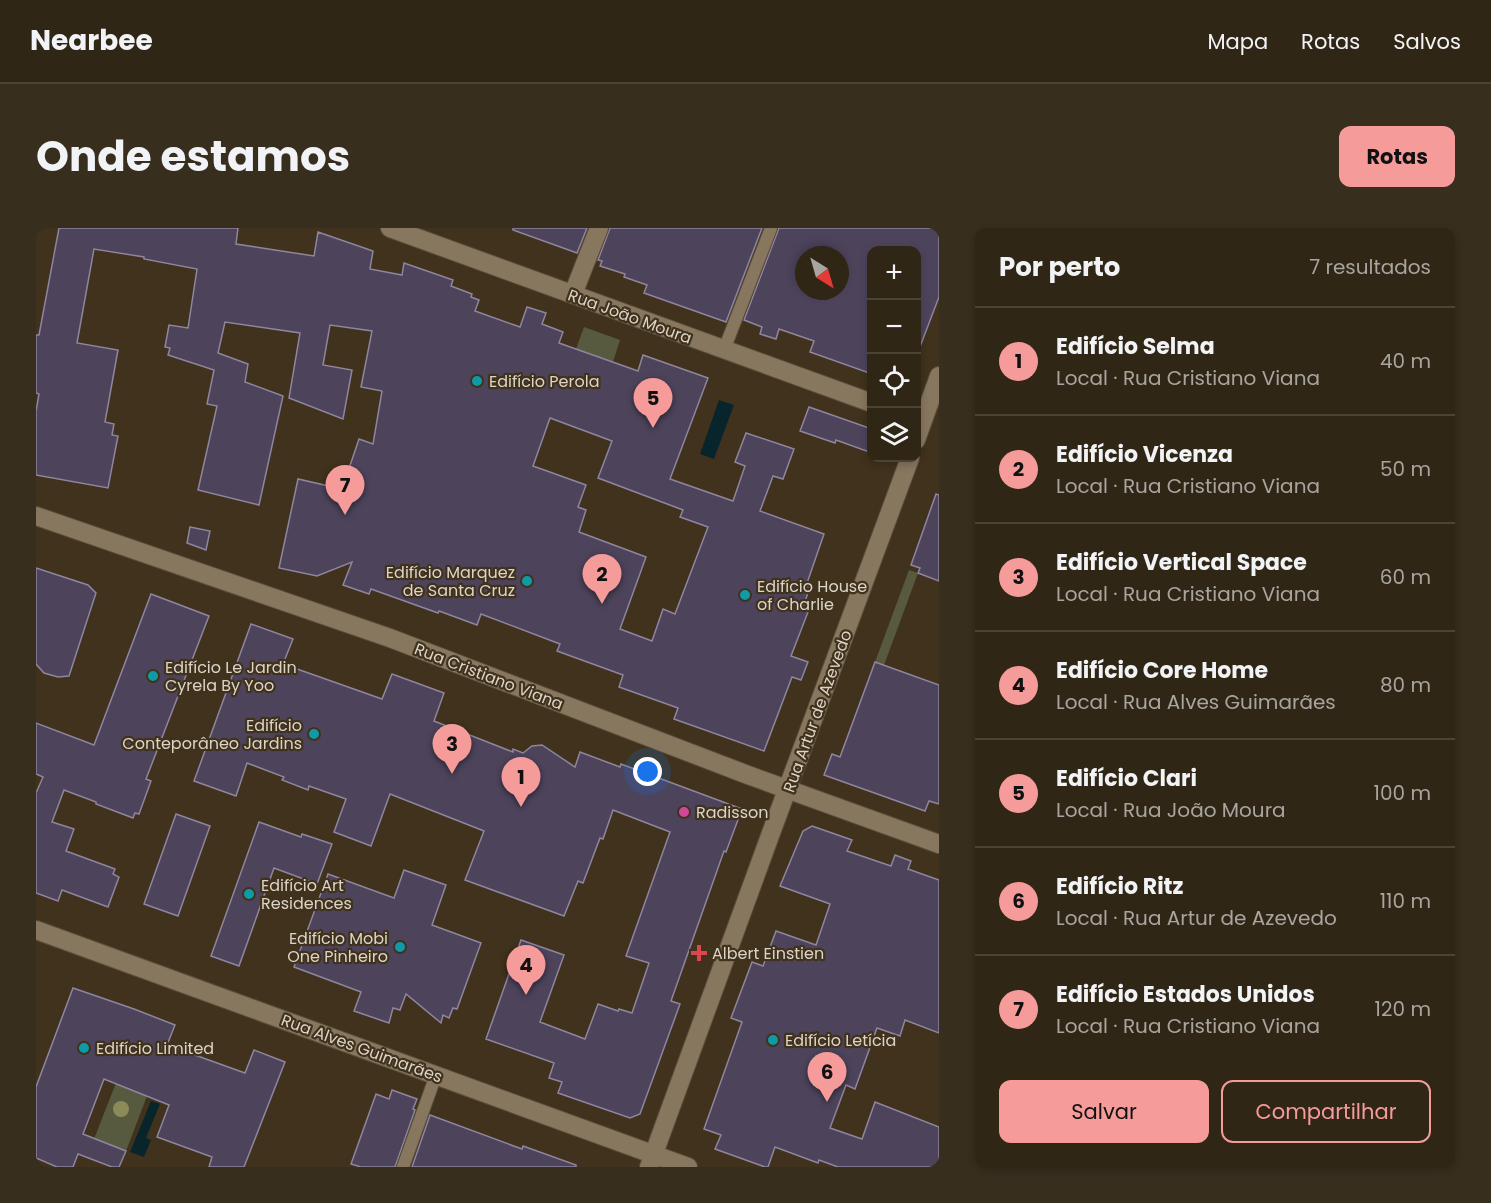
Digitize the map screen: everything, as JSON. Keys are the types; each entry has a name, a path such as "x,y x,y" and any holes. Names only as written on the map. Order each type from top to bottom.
{"street":[{"name":"Rua João Moura","path":"390,228 867,401"},
{"path":"573,294 599,228"},
{"path":"926,422 939,376"},
{"name":"Rua Artur de Azevedo","path":"652,1161 909,462"},
{"name":"Rua Cristiano Viana","path":"36,516 390,638 939,844"},
{"name":"Rua Alves Guimarães","path":"36,930 436,1075 652,1161 688,1167"}],"lane":[{"path":"724,350 771,228"},
{"path":"403,1167 436,1075"}],"green space":[{"path":"584,327 620,340 613,362 576,349"},
{"path":"909,570 918,573 884,665 875,662"},
{"path":"116,1083 147,1096 126,1151 94,1139"}],"water":[{"path":"719,400 734,405 714,459 700,454"},
{"path":"151,1101 160,1104 146,1138 151,1140 144,1157 130,1152"}],"building":[{"path":"59,228 238,228 236,244 314,256 318,232 373,251 370,269 402,275 404,263 453,280 451,286 472,294 471,297 479,300 475,311 520,327 527,307 546,313 542,324 563,332 559,343 638,371 643,355 708,378 670,479 733,501 745,466 735,462 746,433 794,449 783,479 773,476 760,511 824,534 806,586 810,587 802,610 808,612 791,656 808,662 801,680 792,677 764,751 674,719 678,708 619,687 623,675 557,651 560,644 481,614 477,625 371,589 369,594 343,585 352,562 317,576 279,568 298,479 342,489 359,439 373,444 382,391 361,387 372,331 330,325 323,365 352,370 343,419 289,398 300,333 225,322 218,353 248,364 245,382 283,396 259,505 198,490 217,406 207,404 214,370 168,355 170,348 165,347 169,325 188,328 197,269 94,249 77,343 118,350 105,422 114,424 112,435 118,436 108,488 36,475 36,411 39,394 36,393 36,335 39,335","holes":["550,418 612,441 598,478 683,510 680,517 708,527 675,614 663,609 652,641 620,629 646,557 579,532 586,510 578,507 586,485 533,466"]},
{"path":"513,228 587,228 577,253 513,230"},
{"path":"610,228 762,228 726,322 644,293 647,285 624,277 625,274 600,266 602,261 598,260"},
{"path":"779,228 939,228 939,297 921,344 921,246 867,246 867,372 810,352 814,341 779,329 776,339 760,334 762,327 744,320"},
{"path":"809,407 867,427 867,451 836,440 835,443 800,431"},
{"path":"936,494 939,495 939,581 918,573 920,568 911,565"},
{"path":"190,527 210,531 206,550 187,543"},
{"path":"36,568 88,585 96,593 69,676 58,677 44,673 36,664"},
{"path":"151,594 209,616 146,779 151,781 139,814 135,813 133,818 64,790 52,822 74,829 66,851 115,869 113,874 119,877 108,907 62,890 58,901 36,893 36,793 43,777 36,774 36,723 94,745"},
{"path":"251,624 293,639 283,664 382,699 392,674 444,693 434,721 513,752 513,749 523,753 532,746 542,745 575,767 580,752 620,767 621,764 742,809 726,852 724,851 671,1001 680,1004 640,1114 630,1118 558,1093 562,1082 549,1078 554,1063 486,1039 521,940 564,955 540,1022 585,1039 598,1004 632,1013 649,963 626,956 670,832 613,810 583,883 578,881 564,916 465,880 484,831 390,794 371,846 334,832 346,799 309,786 308,790 282,780 284,777 247,763 236,796 194,781"},
{"path":"875,662 939,685 939,804 929,801 925,811 824,775 832,754 840,757"},
{"path":"176,814 210,826 178,916 144,904"},
{"name":"Edifício Art Residences","path":"259,822 301,837 302,834 332,844 317,884 274,868 239,966 211,956"},
{"path":"812,826 852,840 847,851 891,866 895,855 911,861 908,869 939,880 939,1033 905,1020 900,1036 877,1028 855,1089 846,1085 830,1128 862,1139 875,1102 939,1127 939,1167 838,1167 819,1160 818,1163 775,1147 768,1167 765,1167 715,1149 721,1135 704,1129 742,1022 731,1018 752,962 763,966 776,931 816,945 830,904 780,886 803,831"},
{"path":"404,870 446,885 432,925 481,943 457,1009 453,1008 449,1018 443,1015 441,1023 406,994 400,1010 393,1008 389,1023 354,1011 361,992 294,967 328,874 394,898"},
{"path":"73,988 175,1025 167,1045 245,1073 254,1050 285,1062 244,1167 209,1167 212,1157 157,1137 169,1105 104,1079 83,1134 126,1151 119,1167 112,1167 78,1154 73,1167 57,1167 36,1158 36,1087"},
{"path":"392,1090 417,1099 395,1167 361,1167 351,1164 376,1094 389,1099"},
{"path":"430,1115 522,1149 523,1146 576,1165 576,1167 412,1167"}],"place":[{"name":"Edifício Perola","path":"477,381"},
{"name":"Edifício Clari","path":"653,428"},
{"name":"Edifício Estados Unidos","path":"345,515"},
{"name":"Edifício Marquez de Santa Cruz","path":"527,581"},
{"name":"Edifício House of Charlie","path":"745,595"},
{"name":"Edifício Vicenza","path":"602,604"},
{"name":"Edifício Le Jardin Cyrela By Yoo","path":"153,676"},
{"name":"Edifício Conteporâneo Jardins","path":"314,734"},
{"name":"Edifício Vertical Space","path":"452,774"},
{"name":"Edifício Selma","path":"521,807"},
{"name":"Radisson","path":"684,812"},
{"name":"Edifício Art Residences","path":"249,894"},
{"name":"Edifício Mobi One Pinheiro","path":"400,947"},
{"name":"Albert Einstien","path":"699,953"},
{"name":"Edifício Core Home","path":"526,995"},
{"name":"Edifício Letícia","path":"773,1040"},
{"name":"Edifício Limited","path":"84,1048"},
{"name":"Edifício Ritz","path":"827,1102"}]}
